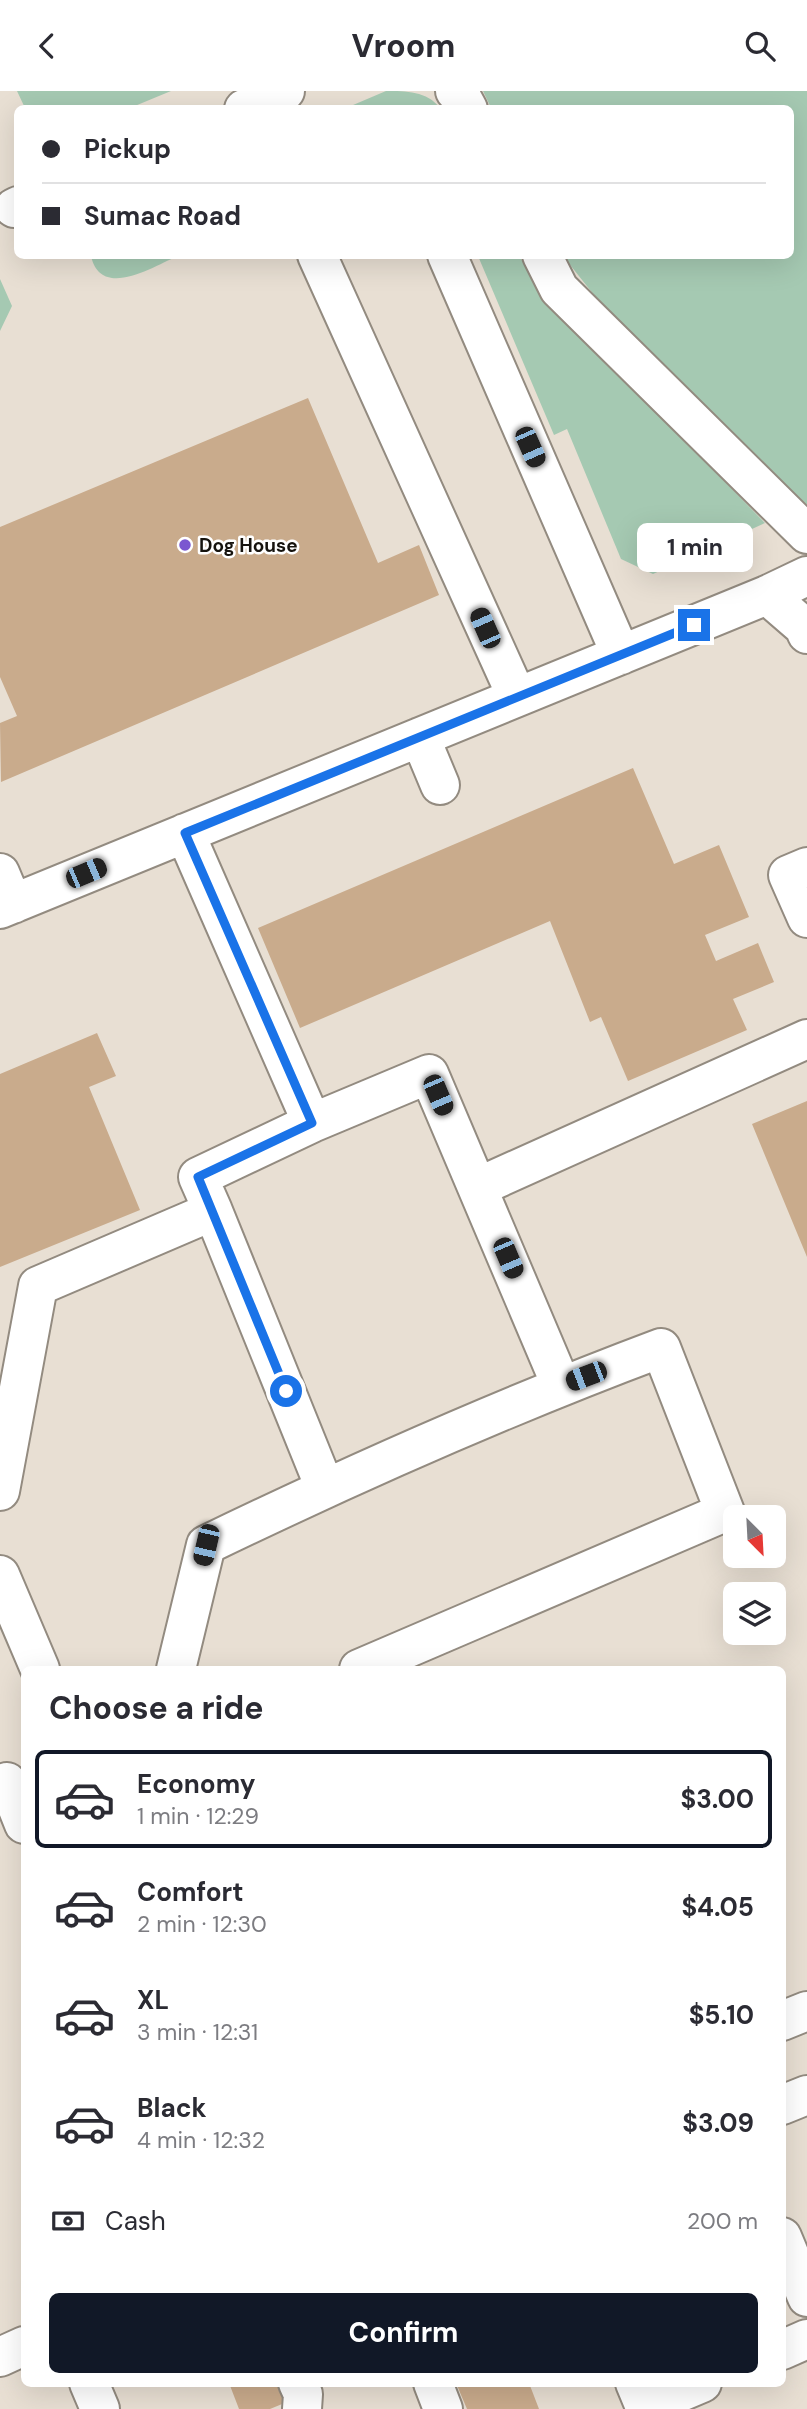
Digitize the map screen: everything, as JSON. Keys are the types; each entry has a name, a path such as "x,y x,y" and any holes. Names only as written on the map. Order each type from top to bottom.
{"street":[{"path":"253,105 285,91"},
{"path":"455,91 466,105"},
{"path":"319,259 517,697"},
{"path":"449,259 621,655"},
{"path":"544,259 559,289 807,534"},
{"path":"4,895 185,833 807,576"},
{"path":"766,595 804,627 807,634"},
{"path":"420,737 440,785"},
{"path":"185,833 312,1123"},
{"path":"807,867 788,876 807,918"},
{"path":"478,1187 807,1039"},
{"path":"325,1488 198,1177 312,1123 429,1074 561,1385"},
{"path":"0,1491 38,1286 213,1211"},
{"path":"177,1666 206,1545 325,1488 561,1385 661,1347 725,1512 366,1666"},
{"path":"0,1575 39,1666"},
{"path":"10,1780 21,1815"},
{"path":"786,2019 807,2011"},
{"path":"786,2103 807,2095"},
{"path":"786,2247 807,2297"},
{"path":"786,2348 807,2339"},
{"path":"0,2357 21,2347"},
{"path":"91,2387 100,2409"},
{"path":"300,2387 303,2395 302,2409"},
{"path":"435,2387 443,2409"},
{"path":"637,2387 645,2407 692,2387"}],"green space":[{"path":"17,91 171,91 137,105 24,105"},
{"path":"386,91 422,95 438,105 353,105"},
{"path":"483,91 807,91 807,504 801,506 598,300 565,259 794,259 794,105 490,105"},
{"path":"93,259 171,259 128,277 105,276 97,269"},
{"path":"479,259 521,259 548,300 765,523 653,574 621,559 567,429 554,435"},
{"path":"0,279 12,306 0,331"}],"building":[{"name":"Dog House","path":"308,398 378,563 419,545 439,595 1,782 0,723 17,716 0,677 0,527"},
{"path":"633,768 674,864 719,845 749,917 705,935 716,961 758,943 774,982 733,999 747,1030 628,1081 601,1017 590,1022 550,921 300,1028 258,928"},
{"path":"97,1033 116,1076 89,1087 140,1210 0,1267 0,1074"},
{"path":"807,1101 807,1257 752,1124"},
{"path":"231,2387 281,2387 287,2402 270,2409 239,2409"},
{"path":"458,2387 531,2387 539,2409 467,2409"}],"place":[{"name":"Dog House","path":"185,545"}],"route":[{"path":"286,1391 198,1177 312,1123 185,833 694,625"}]}
